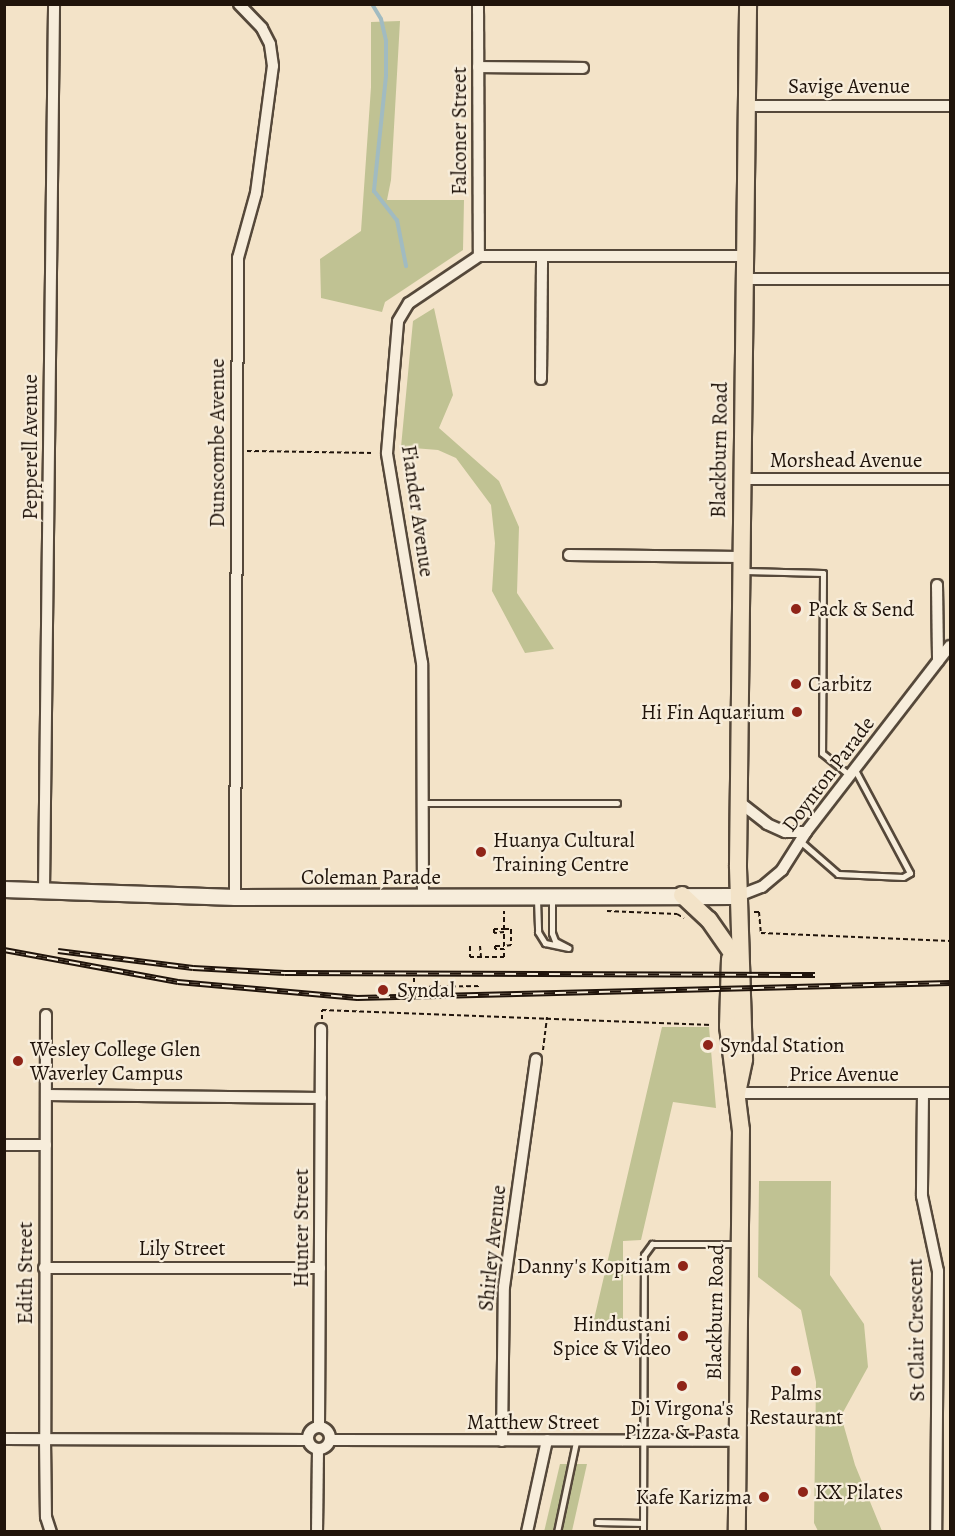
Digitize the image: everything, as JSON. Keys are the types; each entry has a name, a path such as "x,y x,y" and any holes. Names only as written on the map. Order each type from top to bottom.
{"main road":[{"name":"Blackburn Road","path":"737,1093 744,1059 738,904 738,801 748,4"},
{"path":"682,896 709,920 730,950"},
{"name":"Blackburn Road","path":"737,1532 741,1130 728,1026 732,913 738,904"}],"street":[{"name":"Pepperell Avenue","path":"44,890 54,4"},
{"name":"Dunscombe Avenue","path":"235,897 237,258 256,193 273,66 270,44 262,28 239,4"},
{"name":"Falconer Street","path":"478,4 479,256"},
{"path":"478,67 583,68"},
{"name":"Savige Avenue","path":"747,106 951,106"},
{"path":"479,256 746,256"},
{"name":"Fiander Avenue","path":"423,898 422,663 387,453 398,321 410,303 479,256"},
{"path":"541,379 542,256"},
{"path":"746,279 951,279"},
{"name":"Morshead Avenue","path":"741,479 951,479"},
{"path":"569,555 740,564"},
{"path":"937,585 938,661"},
{"name":"Doynton Parade","path":"738,904 782,870 803,836 951,646"},
{"path":"738,801 767,824 785,832 803,836"},
{"name":"Coleman Parade","path":"4,889 235,897 682,896 738,904"},
{"name":"Edith Street","path":"46,1015 45,1439 46,1517 51,1532"},
{"name":"Hunter Street","path":"319,1427 321,1029"},
{"name":"Shirley Avenue","path":"502,1441 504,1287 536,1059"},
{"name":"Price Avenue","path":"737,1093 951,1093"},
{"name":"St Clair Crescent","path":"922,1093 922,1196 938,1271 936,1532"},
{"path":"46,1095 321,1098"},
{"path":"4,1145 46,1145"},
{"name":"Lily Street","path":"44,1268 320,1268"},
{"path":"308,1440 309,1433 319,1427 326,1430 330,1440 318,1449"},
{"path":"4,1439 308,1440 318,1449 317,1532"},
{"name":"Matthew Street","path":"330,1440 737,1441"},
{"path":"527,1532 547,1440"}],"lane":[{"path":"740,564 823,573 822,753 853,773 910,873 903,877 838,874 803,836"},
{"path":"423,803 617,803"},
{"path":"544,897 555,941 568,948 545,942 538,932 544,897"},
{"path":"643,1532 644,1255 652,1244 739,1244"},
{"path":"557,1532 576,1442"},
{"path":"597,1522 643,1523"}],"path":[{"path":"237,451 374,453"},
{"path":"470,946 470,957 504,957 503,897"},
{"path":"738,904 759,912 761,933 951,941"},
{"path":"504,930 511,929 511,945 504,947"},
{"path":"480,946 481,957"},
{"path":"414,978 414,996"},
{"path":"414,987 481,986"},
{"path":"321,1029 322,1010 712,1025"},
{"path":"536,1059 546,1046 548,1017"}],"green space":[{"path":"400,21 391,180 387,200 464,200 463,250 385,302 382,312 321,298 320,259 361,231 371,87 371,22"},
{"path":"434,308 453,395 439,428 499,481 519,527 517,593 554,649 525,653 492,591 495,543 491,505 456,458 438,450 401,447 413,321"},
{"path":"662,1027 709,1027 716,1108 673,1102 641,1240 623,1241 623,1331 592,1328"},
{"path":"759,1181 831,1181 830,1275 864,1324 868,1367 841,1416 855,1465 882,1531 818,1531 814,1523 816,1382 801,1310 758,1277"},
{"path":"560,1464 587,1464 572,1531 544,1532"}],"waterway":[{"path":"372,4 381,19 386,41 386,76 374,191 397,220 406,266"}],"railway":[{"path":"4,950 178,982 357,998 950,983"},
{"path":"58,951 193,968 285,973 815,975"}],"place":[{"name":"Pack & Send","path":"796,609"},
{"name":"Carbitz","path":"796,684"},
{"name":"Hi Fin Aquarium","path":"797,712"},
{"name":"Huanya Cultural Training Centre","path":"481,852"},
{"name":"Syndal","path":"383,990"},
{"name":"Syndal Station","path":"708,1045"},
{"name":"Wesley College Glen Waverley Campus","path":"18,1061"},
{"name":"Danny's Kopitiam","path":"683,1266"},
{"name":"Hindustani Spice & Video","path":"683,1336"},
{"name":"Palms Restaurant","path":"796,1371"},
{"name":"Di Virgona's Pizza & Pasta","path":"682,1386"},
{"name":"KX Pilates","path":"803,1492"},
{"name":"Kafe Karizma","path":"764,1497"}]}
